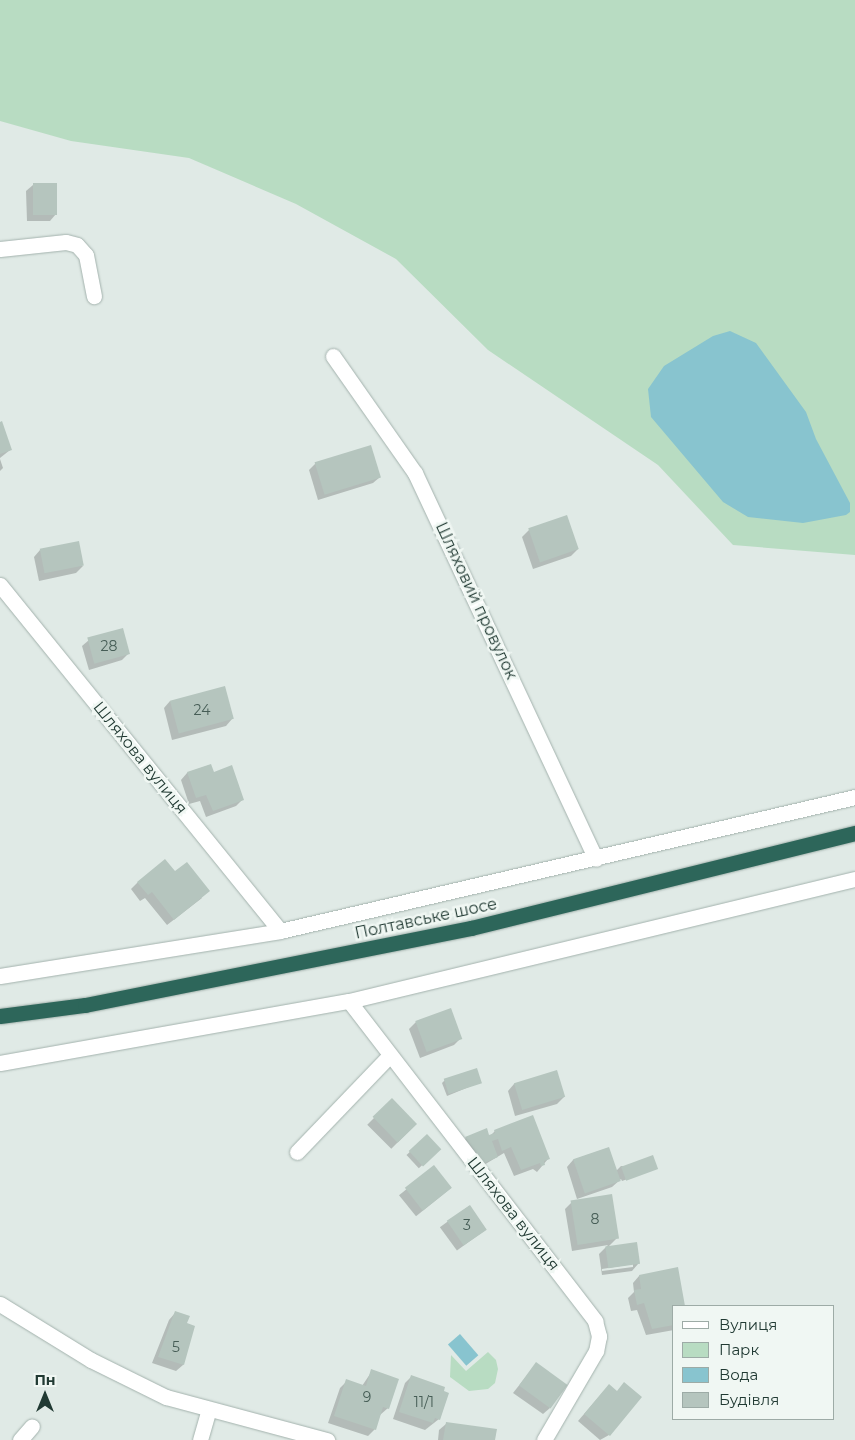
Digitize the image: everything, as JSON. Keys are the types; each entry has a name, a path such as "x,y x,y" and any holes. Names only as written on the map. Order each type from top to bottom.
{"highway":[{"name":"Полтавське шосе","path":"0,1016 95,1003 432,936 855,834"}],"street":[{"path":"0,249 66,242 77,245 86,255 94,296"},
{"name":"Шляховий провулок","path":"332,356 414,473 596,859"},
{"name":"Шляхова вулиця","path":"0,585 280,930"},
{"path":"0,976 280,930 596,859 855,797"},
{"path":"0,1063 349,1001 855,878"},
{"name":"Шляхова вулиця","path":"349,1001 595,1321 598,1336 596,1351 544,1440"},
{"path":"298,1152 390,1055"},
{"path":"0,1304 91,1360 166,1397 327,1440"},
{"path":"200,1440 208,1409"},
{"path":"20,1440 32,1426"}],"green space":[{"path":"0,0 855,0 855,555 733,545 658,465 488,350 396,259 296,204 189,158 71,141 0,121"},
{"path":"488,1352 496,1360 498,1369 495,1383 488,1389 469,1391 450,1377 451,1355 466,1371"}],"water":[{"path":"730,331 756,343 806,412 816,439 850,503 850,512 846,515 803,523 748,517 723,502 651,417 648,389 664,366 713,336"},
{"path":"460,1334 478,1355 466,1366 448,1344"}],"building":[{"path":"33,183 57,183 57,215 33,215"},
{"path":"2,421 12,450 0,454 0,422"},
{"path":"371,445 381,478 325,495 315,462"},
{"path":"567,515 579,549 540,562 528,528"},
{"path":"79,541 84,566 45,573 40,549"},
{"path":"123,628 130,654 94,664 87,638"},
{"path":"225,686 234,719 179,734 170,701"},
{"path":"211,764 214,772 232,765 244,800 213,811 206,795 196,798 187,772"},
{"path":"165,859 175,871 187,862 210,891 174,920 152,892 148,895 137,882"},
{"path":"451,1008 462,1039 427,1052 415,1021"},
{"path":"477,1068 482,1083 449,1094 444,1079"},
{"path":"557,1070 565,1097 522,1110 514,1083"},
{"path":"392,1098 417,1124 398,1143 373,1117"},
{"path":"533,1115 550,1159 544,1161 545,1165 541,1166 540,1163 521,1170 511,1147 502,1151 498,1139 492,1141 498,1157 484,1163 465,1137 487,1128 489,1135 495,1133 494,1130"},
{"path":"427,1134 441,1149 423,1166 409,1151"},
{"path":"609,1147 621,1181 585,1193 573,1159"},
{"path":"653,1155 658,1169 626,1181 621,1167"},
{"path":"434,1165 452,1188 423,1211 405,1188"},
{"path":"612,1194 619,1238 578,1245 571,1201"},
{"path":"470,1205 487,1230 464,1246 447,1221"},
{"path":"637,1242 640,1264 608,1268 605,1246"},
{"path":"678,1267 685,1305 672,1305 672,1325 652,1329 644,1303 637,1305 634,1290 641,1289 639,1275"},
{"path":"175,1311 190,1316 187,1323 195,1326 184,1365 158,1357"},
{"path":"536,1362 568,1385 551,1408 519,1385"},
{"path":"371,1369 399,1379 389,1409 383,1407 376,1430 334,1416 346,1379 366,1386"},
{"path":"411,1375 445,1387 444,1391 449,1393 440,1420 435,1418 433,1423 399,1412"},
{"path":"624,1382 642,1397 610,1436 584,1414 609,1384 617,1391"},
{"path":"446,1422 497,1429 495,1440 443,1440"}]}
